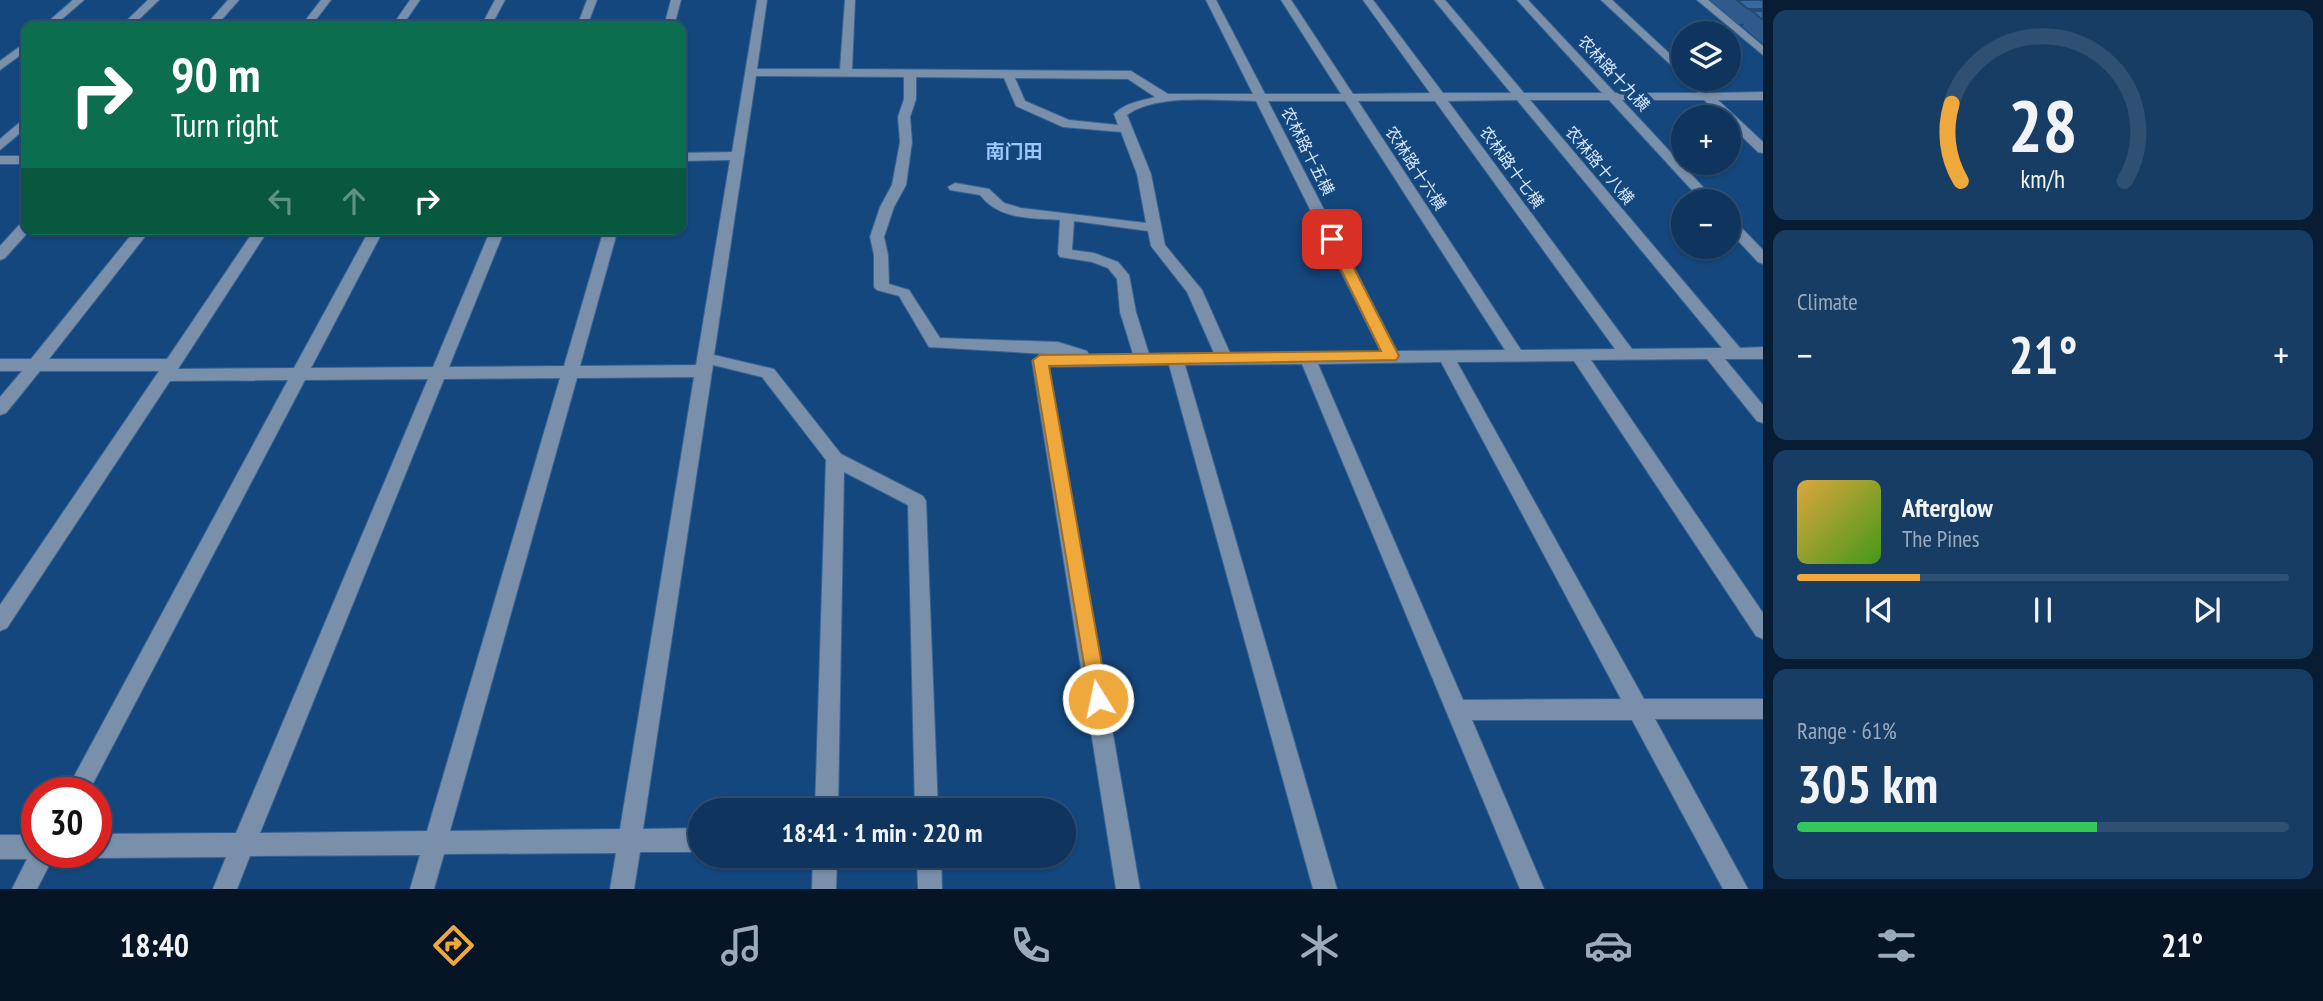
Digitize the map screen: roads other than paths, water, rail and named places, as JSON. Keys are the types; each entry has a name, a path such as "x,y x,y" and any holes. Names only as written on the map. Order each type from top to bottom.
{"street":[{"path":"54,21 79,0"},
{"path":"131,21 154,0"},
{"path":"215,21 234,0"},
{"path":"310,21 327,0"},
{"path":"400,21 415,0"},
{"path":"489,21 500,0"},
{"path":"584,21 593,0"},
{"path":"670,21 676,0"},
{"path":"622,889 762,0"},
{"path":"846,73 850,0"},
{"name":"农林路十五横","path":"1211,0 1391,356"},
{"name":"农林路十六横","path":"1286,0 1516,355"},
{"name":"农林路十七横","path":"1368,0 1626,354"},
{"name":"农林路十八横","path":"1439,0 1735,353"},
{"name":"农林路十九横","path":"1522,0 1698,189"},
{"path":"1606,0 1671,62"},
{"path":"1702,0 1763,52"},
{"path":"0,67 21,49"},
{"path":"750,72 1131,75 1165,98"},
{"path":"910,73 910,99 904,117 906,142 899,185 887,207 877,237 882,287 904,293 934,343 1058,348 1094,360"},
{"path":"1008,74 1020,103 1067,124 1125,129"},
{"path":"1701,91 1763,149"},
{"path":"1224,358 1194,290 1158,246 1144,174 1120,114 1130,107 1165,98 1763,96"},
{"path":"0,146 21,126"},
{"path":"686,157 737,156"},
{"path":"0,160 21,160"},
{"path":"955,187 984,192 990,202 1007,210 1154,228"},
{"path":"1067,216 1065,254 1094,258 1113,265 1125,278 1128,312 1143,359"},
{"path":"0,255 21,232"},
{"path":"0,410 139,235"},
{"path":"0,622 258,235"},
{"path":"85,777 374,235"},
{"path":"225,889 496,235"},
{"path":"422,889 609,235"},
{"path":"1741,236 1763,259"},
{"path":"1128,889 1040,360 1763,353"},
{"path":"1578,354 1763,630"},
{"path":"1712,354 1763,417"},
{"path":"1446,356 1736,889"},
{"path":"1307,357 1532,889"},
{"path":"1175,359 1325,889"},
{"path":"0,365 300,374 570,372 704,365 768,373 835,459 917,501 927,798"},
{"path":"826,798 835,459"},
{"path":"1456,710 1763,709"},
{"path":"112,846 688,840"},
{"path":"0,847 21,847"},
{"path":"24,889 35,868"},
{"path":"824,889 825,868"},
{"path":"929,868 930,889"}],"district":[{"name":"南门田","path":"1014,151"}]}
